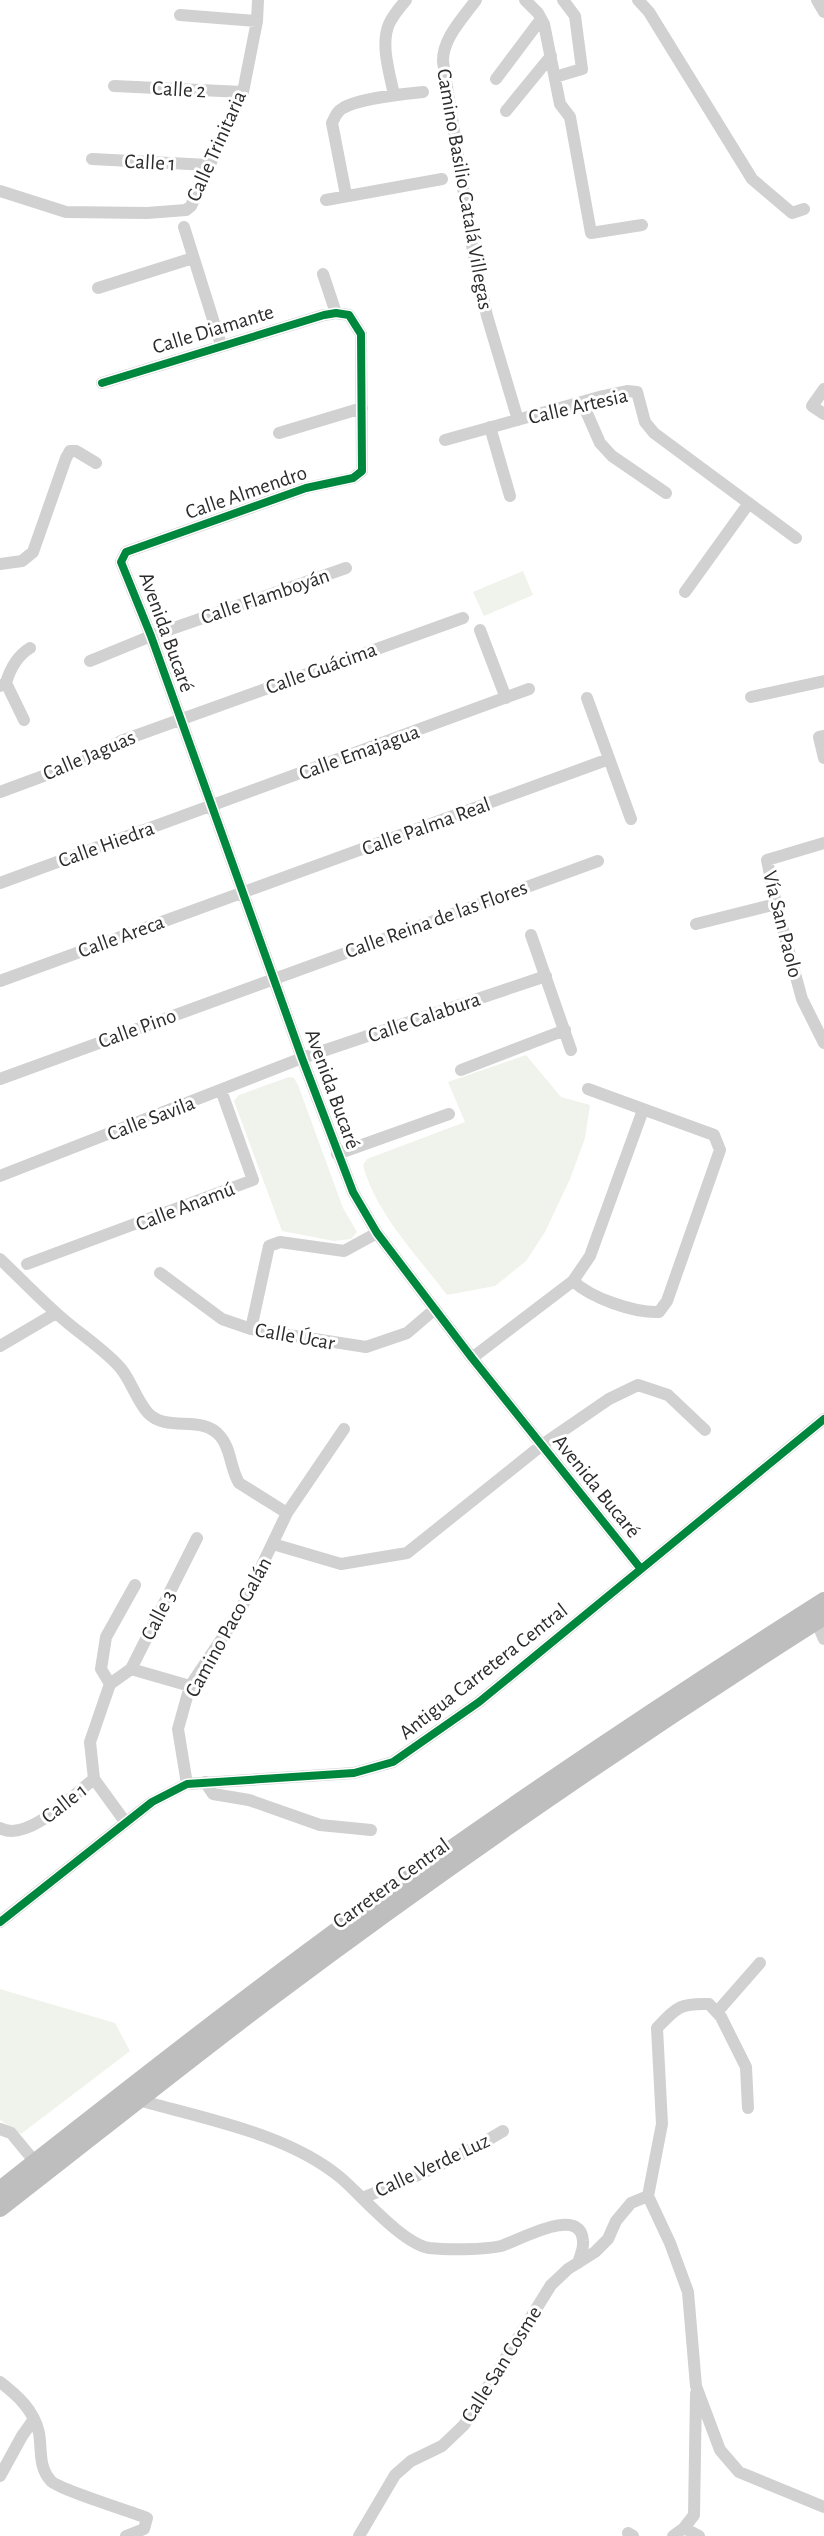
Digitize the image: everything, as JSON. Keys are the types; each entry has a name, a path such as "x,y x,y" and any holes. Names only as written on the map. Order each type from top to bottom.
{"highway":[{"name":"Carretera Central","path":"0,2208 262,1987 441,1856 685,1689 819,1612"},
{"name":"Carretera Central","path":"0,2190 35,2162 134,2095"}],"street":[{"name":"Calle Trinitaria","path":"0,191 66,212 183,212 191,206 243,92 257,21 258,0"},
{"path":"394,95 386,50 386,35 388,25 406,0"},
{"name":"Camino Basilio Catalá Villegas","path":"476,0 446,43 442,54 473,252 487,316 518,420"},
{"path":"525,0 542,19 560,104 570,117 591,233 642,225"},
{"path":"555,77 582,69 575,16 563,0"},
{"path":"638,0 649,12 752,179 792,213 804,208"},
{"path":"817,0 824,12"},
{"path":"180,15 257,21"},
{"path":"496,79 542,19"},
{"path":"506,111 551,56"},
{"name":"Calle 2","path":"114,86 243,92"},
{"path":"346,195 332,123 340,109 394,95 423,92"},
{"name":"Calle 1","path":"92,159 209,165"},
{"path":"326,200 442,179"},
{"path":"184,226 221,345"},
{"path":"98,288 193,258"},
{"path":"279,432 362,408 361,334 351,316 340,314 323,274"},
{"name":"Calle Diamante","path":"102,383 312,317 340,314"},
{"path":"824,389 812,406 824,414"},
{"name":"Calle Artesia","path":"445,440 582,402 627,391 637,392 645,422 654,433 796,538"},
{"path":"582,402 600,443 612,456 666,493"},
{"name":"Calle Almendro","path":"126,552 306,488 353,478 362,471 362,408"},
{"path":"490,428 510,496"},
{"path":"0,564 22,561 33,552 70,451 76,451 96,463"},
{"path":"685,591 749,503"},
{"name":"Avenida Bucaré","path":"126,552 122,562 151,636 337,1154 353,1192 377,1233 472,1358 641,1569"},
{"name":"Calle Flamboyán","path":"90,661 151,636 346,568"},
{"name":"Calle Guácima","path":"179,719 463,618"},
{"path":"480,630 506,698"},
{"path":"24,720 3,685 9,670 23,652 30,648"},
{"path":"751,697 824,681"},
{"name":"Calle Emajagua","path":"212,806 529,689"},
{"path":"586,698 631,819"},
{"name":"Calle Jaguas","path":"0,792 89,759 121,741 179,719"},
{"path":"821,736 824,758"},
{"name":"Calle Palma Real","path":"243,892 609,759"},
{"name":"Calle Hiedra","path":"0,883 212,806"},
{"name":"Vía San Paolo","path":"824,843 766,860 802,999 824,1043"},
{"name":"Calle Reina de las Flores","path":"274,978 598,861"},
{"name":"Calle Areca","path":"0,981 243,892"},
{"path":"696,924 776,904"},
{"path":"531,935 571,1050"},
{"name":"Calle Calabura","path":"302,1058 546,976"},
{"name":"Calle Pino","path":"0,1079 274,978"},
{"path":"461,1070 565,1030"},
{"name":"Calle Savila","path":"0,1176 302,1058"},
{"path":"573,1281 583,1290 643,1313 659,1312 667,1301 720,1150 714,1135 588,1089"},
{"name":"Calle Anamú","path":"27,1264 253,1180 221,1090"},
{"path":"472,1358 573,1281 590,1256 643,1110"},
{"path":"337,1154 449,1114"},
{"path":"251,1329 269,1246 280,1242 344,1251 377,1233"},
{"path":"0,1258 56,1313 122,1369 148,1413 157,1420 196,1423 211,1428 221,1436 238,1482 287,1513"},
{"name":"Calle Úcar","path":"159,1273 222,1319 251,1329 366,1347 407,1333 435,1309"},
{"path":"0,1347 56,1313"},
{"path":"273,1544 341,1564 407,1553 542,1445 609,1399 638,1385 668,1395 705,1430"},
{"name":"Antigua Carretera Central","path":"0,1922 152,1802 187,1784 354,1773 393,1762 479,1702 824,1419"},
{"name":"Camino Paco Galán","path":"187,1784 178,1729 190,1686 239,1613 287,1513 344,1429"},
{"name":"Calle 3","path":"110,1684 131,1669 197,1538"},
{"path":"126,1823 94,1779 90,1742 110,1684 101,1669 106,1637 135,1586"},
{"path":"819,1612 824,1639"},
{"path":"131,1669 190,1686"},
{"name":"Calle 1","path":"0,1828 8,1832 31,1828 94,1779"},
{"path":"205,1782 213,1794 249,1800 320,1825 372,1830"},
{"path":"717,2012 760,1963"},
{"path":"673,2536 684,2528 694,2515 696,2386 688,2292 670,2243 648,2196 662,2124 657,2028 674,2010 688,2003 710,2004 721,2017 746,2067 748,2108"},
{"path":"134,2095 246,2130 286,2146 339,2176 409,2240 425,2247 448,2250 499,2246 559,2224 570,2224 580,2231 584,2239 578,2263"},
{"path":"0,2129 11,2133 35,2162"},
{"name":"Calle Verde Luz","path":"362,2198 459,2158 502,2131"},
{"name":"Calle San Cosme","path":"359,2536 395,2475 411,2461 442,2446 464,2426 551,2285 608,2239 616,2222 631,2203 648,2196"},
{"path":"0,2382 26,2404 34,2419 39,2433 42,2468 52,2483 147,2518 144,2529 126,2536"},
{"path":"696,2386 720,2450 740,2472 824,2507"},
{"path":"0,2476 34,2419"},
{"path":"684,2528 699,2536"}],"shaded area":[{"path":"523,571 533,595 484,616 473,592"},
{"path":"526,1055 561,1097 590,1105 585,1138 570,1179 545,1232 526,1261 495,1286 447,1295 387,1217 369,1183 363,1165 367,1159 465,1122 448,1082"},
{"path":"289,1077 294,1078 298,1085 343,1208 357,1232 351,1239 334,1241 282,1231 234,1101 239,1095"},
{"path":"0,1989 115,2023 130,2051 21,2134 0,2120"}],"cycle path":[{"path":"102,383 324,315 336,313 349,315 361,334 362,471 353,478 306,488 126,552 121,562 151,636 302,1058 353,1192 377,1233 472,1358 641,1569"},
{"path":"0,1922 152,1802 187,1784 354,1773 393,1762 479,1702 824,1419"}]}
